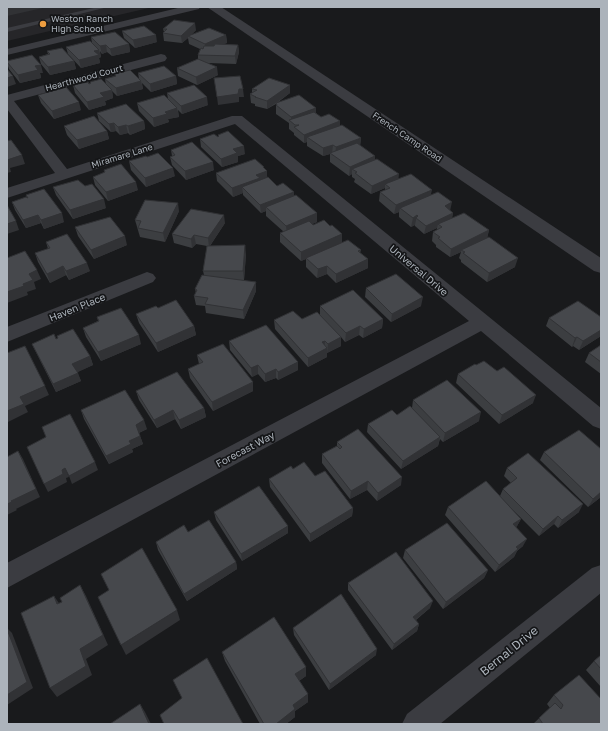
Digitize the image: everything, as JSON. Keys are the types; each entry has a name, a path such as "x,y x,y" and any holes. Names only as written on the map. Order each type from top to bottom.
{"street":[{"path":"7,52 195,7"},
{"name":"French Camp Road","path":"213,7 601,267"},
{"name":"Hearthwood Court","path":"7,99 161,58"},
{"path":"7,99 64,175"},
{"name":"Miramare Lane","path":"7,193 236,119"},
{"name":"Universal Drive","path":"236,119 601,420"},
{"name":"Haven Place","path":"7,335 147,278"},
{"name":"Forecast Way","path":"7,576 482,322"},
{"name":"Bernal Drive","path":"417,724 601,577"}],"lane":[{"path":"7,30 104,7"}],"shaded area":[{"name":"Weston Ranch High School","path":"7,7 153,7 7,41"}],"building":[{"path":"174,20 195,23 181,36 163,33 167,29 163,29"},
{"path":"144,26 156,35 133,40 122,31"},
{"path":"209,28 226,35 205,44 188,36"},
{"path":"115,32 129,44 110,49 106,45 100,46 91,37"},
{"path":"90,41 99,50 94,51 99,55 79,60 66,47"},
{"path":"215,44 238,45 235,56 198,55 201,48 203,49 204,46 214,46"},
{"path":"62,48 74,61 48,67 39,57 50,54 47,51"},
{"path":"32,55 41,65 35,66 38,70 18,75 7,62 7,61"},
{"path":"198,59 217,67 196,77 177,68"},
{"path":"164,66 176,76 150,84 138,73"},
{"path":"7,69 13,76 7,78"},
{"path":"130,70 141,81 116,88 105,79 116,76 114,74"},
{"path":"240,76 243,89 239,89 238,94 217,97 214,78"},
{"path":"269,78 290,85 267,101 250,94 257,90 252,89"},
{"path":"101,79 112,90 100,93 104,97 87,102 73,85 88,82 89,84 91,83 90,82"},
{"path":"194,85 207,97 181,106 167,93"},
{"path":"66,87 79,102 52,111 38,95"},
{"path":"164,95 177,108 165,112 167,114 153,118 137,103"},
{"path":"299,95 316,108 291,117 276,105 276,103"},
{"path":"126,104 144,121 128,126 118,127 114,123 109,124 97,113"},
{"path":"314,112 321,117 329,114 340,121 304,135 294,127 299,125 295,125 289,120"},
{"path":"94,116 107,131 77,140 64,126"},
{"path":"342,125 361,138 336,147 333,145 323,148 307,137"},
{"path":"228,131 244,146 233,149 237,153 221,159 200,139 214,134 218,137 218,135"},
{"path":"11,140 22,155 7,160 7,141"},
{"path":"192,142 213,162 185,171 170,157 175,155 171,150"},
{"path":"357,143 375,156 350,167 330,153"},
{"path":"158,153 173,168 145,178 129,161 147,157"},
{"path":"255,159 267,171 256,175 260,178 232,188 216,173"},
{"path":"377,159 399,174 372,186 352,169"},
{"path":"121,164 136,182 106,192 93,177 105,172 104,170"},
{"path":"411,174 432,190 396,205 380,192 390,188 385,184"},
{"path":"268,177 277,186 283,183 294,192 260,205 242,187"},
{"path":"78,180 85,186 92,184 104,199 70,210 53,187"},
{"path":"44,189 62,213 41,220 38,215 23,220 12,202 26,197 28,198 26,195"},
{"path":"438,192 452,202 445,206 453,213 426,226 416,218 418,216 417,215 413,218 400,208"},
{"path":"296,195 317,213 286,226 266,207"},
{"path":"145,200 178,203 163,233 138,228 141,221 135,220"},
{"path":"7,205 16,221 7,224"},
{"path":"191,209 224,215 208,238 194,235 191,239 172,234"},
{"path":"464,213 489,230 451,249 433,232 442,227 438,224"},
{"path":"110,217 125,236 91,250 75,227"},
{"path":"324,220 342,234 301,252 280,233 309,221 313,225"},
{"path":"67,234 87,263 66,271 63,266 47,274 35,253 50,248 46,242"},
{"path":"489,237 518,258 489,273 461,250"},
{"path":"348,240 361,250 358,251 368,259 336,274 327,266 318,269 306,258"},
{"path":"245,245 243,271 203,271 207,246"},
{"path":"25,251 37,270 29,274 33,280 23,284 24,286 7,292 7,258"},
{"path":"396,274 423,297 392,314 366,288"},
{"path":"202,275 256,282 243,310 205,304 208,298 194,296 197,290 195,289"},
{"path":"353,290 383,319 364,329 360,326 346,333 320,306"},
{"path":"176,300 194,326 156,343 136,314 156,306 158,308"},
{"path":"578,301 601,317 601,330 583,341 577,337 575,338 549,318"},
{"path":"121,308 139,335 98,352 83,328 99,321 97,317"},
{"path":"293,311 302,319 317,312 341,337 328,344 325,341 322,342 327,348 308,358 274,320"},
{"path":"266,325 298,362 278,372 276,369 265,374 258,365 251,368 229,341"},
{"path":"73,329 90,356 72,364 78,373 53,384 32,344 54,334 56,339 58,338 57,336"},
{"path":"223,344 253,382 212,402 188,369 203,362 197,355"},
{"path":"601,345 601,362 589,353"},
{"path":"25,346 45,386 20,397 24,404 7,411 7,353"},
{"path":"484,361 497,371 504,367 536,395 502,415 458,374 475,364 476,365"},
{"path":"177,372 204,408 179,420 173,410 154,420 136,391"},
{"path":"447,380 481,412 445,433 413,400"},
{"path":"125,390 144,420 136,425 140,436 129,441 131,444 106,456 81,410"},
{"path":"410,406 440,437 403,461 368,424 392,410 397,415"},
{"path":"70,414 95,462 69,476 65,468 62,470 63,474 44,484 27,447 46,437 42,427"},
{"path":"358,429 402,477 378,493 368,481 351,491 322,454 337,446 340,449 342,447 337,442"},
{"path":"579,430 601,449 601,492 593,499 544,452"},
{"path":"18,451 36,489 7,504 7,457"},
{"path":"528,453 583,504 562,520 558,516 543,529 503,489 517,478 507,468"},
{"path":"304,462 315,476 325,471 353,508 310,534 269,479 291,466 293,469"},
{"path":"486,481 521,519 513,524 527,539 516,547 518,549 499,565 448,507"},
{"path":"259,486 288,526 241,554 214,512"},
{"path":"209,520 236,562 184,594 156,542 184,525 188,532"},
{"path":"447,523 488,570 446,602 405,550"},
{"path":"142,548 177,610 121,645 98,597 109,590 101,574"},
{"path":"396,552 433,601 413,617 419,624 394,644 348,583"},
{"path":"80,585 103,635 80,649 86,666 50,688 21,613 54,596 57,604 62,602 60,598"},
{"path":"341,594 377,649 330,684 293,628"},
{"path":"274,617 306,667 295,674 308,694 293,705 295,709 276,724 264,724 222,652"},
{"path":"7,629 27,682 7,695"},
{"path":"601,655 601,669 594,661"},
{"path":"207,658 243,724 164,724 160,715 182,698 173,680"},
{"path":"579,675 601,699 601,724 543,724 539,718 555,703 561,709 563,705 554,695"},
{"path":"140,704 149,724 110,724"}],"place":[{"name":"Weston Ranch High School","path":"43,24"}]}
